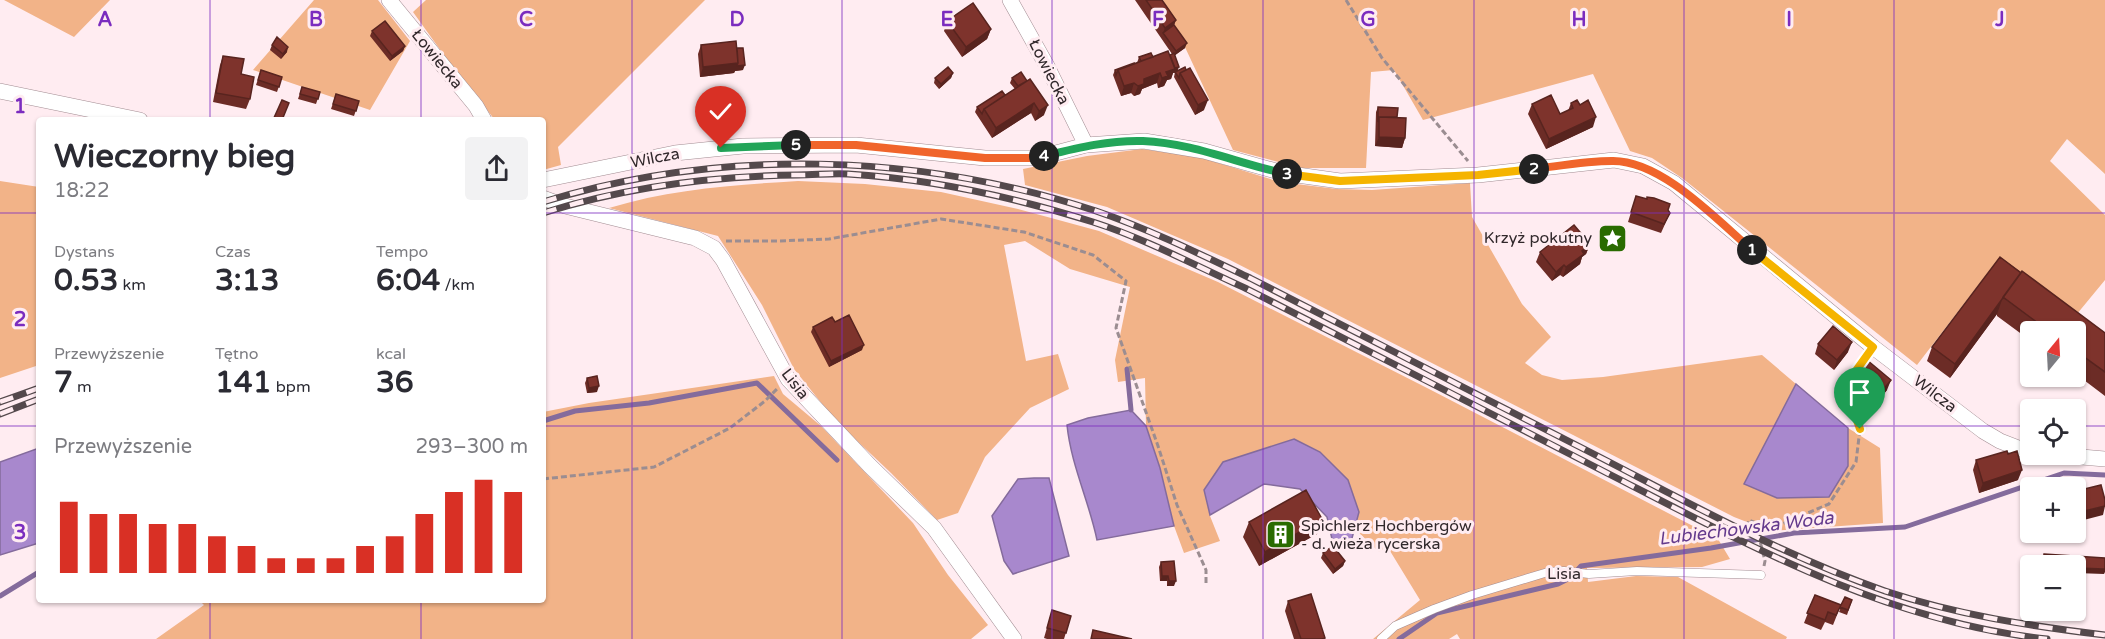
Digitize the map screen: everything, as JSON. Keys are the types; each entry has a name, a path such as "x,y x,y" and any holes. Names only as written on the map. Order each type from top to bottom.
{"street":[{"name":"Łowiecka","path":"389,0 476,106 482,117"},
{"name":"Łowiecka","path":"1010,0 1047,66 1086,145"},
{"path":"0,91 126,117"},
{"name":"Wilcza","path":"546,179 675,153 743,146 856,145 985,158 1037,158 1086,145 1144,141 1172,145 1283,173 1340,181 1478,175 1614,160 1643,166 1674,183 1873,347 1983,430 2000,441 2020,449"},
{"path":"546,199 565,206 695,238 714,248"},
{"name":"Lisia","path":"714,248 723,260 788,379 870,466 934,528 1014,639"},
{"path":"2086,457 2105,459"}],"lane":[{"name":"Lisia","path":"1381,639 1395,626 1434,609 1548,572 1589,574 1637,571 1761,575"}],"path":[{"path":"1346,0 1382,58 1478,175"},
{"path":"714,248 725,241 829,238 940,219 1024,232 1093,255 1126,281 1116,328 1177,505 1206,570 1206,585"},
{"path":"1766,561 1757,529 1748,524 1749,520 1770,529 1829,504 1856,462 1860,429 1845,386 1873,347"},
{"path":"546,479 654,467 730,428 774,392"}],"shaded area":[{"path":"4,0 110,0 74,37"},
{"path":"314,0 378,0 410,41 370,110 253,70"},
{"path":"426,0 705,0 558,147 561,165 546,169 546,117 493,117 413,12"},
{"path":"1163,0 2105,0 2105,174 2067,139 2050,161 2105,215 2105,280 2072,320 1993,266 1917,365 1682,178 1652,158 1630,151 1593,74 1423,120 1394,70 1371,72 1366,168 1302,168 1233,150"},
{"path":"1142,149 1199,157 1280,182 1337,189 1372,190 1470,183 1472,217 1522,304 1551,337 1525,363 1542,375 1562,380 1603,377 1762,355 1796,384 1745,484 1848,466 1848,428 1880,448 1883,523 1770,531 1734,517 1228,259 1107,207 1025,185 1023,169 1087,156"},
{"path":"0,181 36,187 36,366 0,378"},
{"path":"798,181 865,184 941,192 1018,209 1099,231 1218,282 1718,539 1730,559 1702,567 1587,568 1588,582 1636,576 1678,577 1787,637 1786,639 1460,639 1457,634 1449,639 1373,639 1420,600 1387,546 1379,552 1355,529 1359,512 1320,452 1204,490 1210,516 1220,541 1184,553 1174,526 1160,468 1146,426 1145,378 1118,382 1115,360 1130,287 1070,269 1025,241 1004,245 1026,361 1058,354 1069,389 1030,408 985,457 958,513 937,520 835,420 794,369 762,305 718,236 609,208 679,192"},
{"path":"774,376 783,394 821,426 913,523 948,575 988,625 971,639 156,639 204,605 202,603 546,603 546,411"},
{"path":"1796,384 1848,428 1848,466 1829,497 1777,498 1744,484"},
{"path":"1131,410 1146,426 1160,468 1174,526 1097,540 1072,454 1067,425 1088,418"},
{"path":"1294,439 1320,452 1348,480 1359,512 1351,542 1332,539 1327,517 1300,489 1264,484 1210,515 1204,490 1223,462"},
{"path":"36,449 36,544 0,555 0,462"},
{"path":"1049,478 1069,556 1013,574 1004,561 992,516 1018,479"}],"building":[{"path":"1146,0 1162,0 1176,20 1165,28"},
{"path":"973,3 991,29 966,47 947,21"},
{"path":"385,21 405,46 392,56 372,31"},
{"path":"1174,25 1187,43 1176,51 1163,33"},
{"path":"277,37 288,47 283,54 272,45"},
{"path":"736,41 738,63 703,67 701,45"},
{"path":"737,48 743,48 745,65 737,66"},
{"path":"1168,51 1175,69 1166,72 1168,76 1162,78 1160,73 1144,79 1144,84 1138,86 1134,83 1124,86 1118,70"},
{"path":"1151,53 1153,57 1141,61 1139,57"},
{"path":"1174,53 1179,67 1175,68 1170,55"},
{"path":"223,56 244,59 241,74 254,77 250,99 216,93"},
{"path":"1134,63 1118,70 1116,75 1115,70"},
{"path":"948,67 953,73 941,84 935,78"},
{"path":"1185,67 1186,70 1180,73 1179,78 1175,72"},
{"path":"1190,68 1208,100 1198,105 1180,73"},
{"path":"261,70 282,77 279,87 258,80"},
{"path":"1021,72 1027,81 1018,86 1012,78"},
{"path":"1030,79 1048,105 1039,111 1034,103 996,128 984,109"},
{"path":"302,87 320,92 318,99 300,94"},
{"path":"1002,91 1005,95 984,109 982,114 977,107"},
{"path":"336,94 359,101 356,111 333,104"},
{"path":"1551,95 1560,114 1573,108 1571,103 1577,100 1580,105 1588,100 1596,117 1549,139 1532,104"},
{"path":"282,100 289,103 283,117 274,117"},
{"path":"1378,107 1398,108 1397,117 1379,117 1378,122"},
{"path":"1379,117 1406,118 1405,138 1379,137"},
{"path":"1636,196 1654,198 1670,204 1668,210 1670,213 1664,224 1631,212"},
{"path":"1574,225 1590,244 1582,251 1584,254 1556,272 1540,252"},
{"path":"2000,257 2021,273 1955,364 1932,347"},
{"path":"2022,271 2105,333 2105,372 2086,358 2086,321 2035,321 2003,297"},
{"path":"849,315 864,345 831,361 813,327 832,317 835,322"},
{"path":"1833,326 1852,342 1837,360 1818,344"},
{"path":"1867,360 1891,380 1879,395 1855,375"},
{"path":"597,376 599,386 589,388 587,378"},
{"path":"2007,451 2008,454 2017,451 2022,470 1983,483 1976,460"},
{"path":"2101,485 2105,506 2086,511 2086,489"},
{"path":"1306,490 1322,519 1265,552 1249,522"},
{"path":"1333,546 1345,561 1335,569 1323,553"},
{"path":"2086,557 2105,558 2105,569 2086,568"},
{"path":"1174,561 1176,581 1169,581 1168,576 1162,576 1161,562"},
{"path":"1311,594 1325,638 1322,639 1301,639 1288,601"},
{"path":"1815,595 1841,605 1836,615 1828,612 1825,620 1807,613"},
{"path":"1845,597 1852,600 1848,610 1840,607"},
{"path":"1052,610 1071,616 1066,633 1047,628"},
{"path":"1093,630 1132,639 1091,639"}],"waterway":[{"name":"Lubiechowska Woda","path":"1127,369 1131,410"},
{"path":"546,420 575,411 649,403 757,383 837,460"},
{"name":"Lubiechowska Woda","path":"1399,639 1437,613 1558,584 1570,578 1581,566 1711,548 1794,533 1905,527 2064,473 2105,475"},
{"path":"0,596 36,574"}],"railway":[{"path":"546,201 611,184 680,172 750,165 820,164 891,168 960,177 1029,192 1116,218 1212,260 1730,524 1807,560 1885,591 1939,607 2021,623 2105,635"},
{"path":"546,212 605,196 669,185 733,178 848,174 879,176 972,190 1063,213 1132,236 1247,289 1711,526 1819,576 1874,598 1930,616 1988,630 2047,639"},
{"path":"0,402 36,389"},
{"path":"0,414 36,400"}],"place":[{"name":"Krzyż pokutny","path":"1613,238"},
{"name":"Spichlerz Hochbergów - d. wieża rycerska","path":"1280,535"}],"route":[{"path":"721,148 766,145 856,145 985,158 1037,158 1086,145 1144,141 1204,152 1283,173 1340,181 1478,175 1614,160 1643,166 1674,183 1873,347 1845,386 1860,429"}]}
